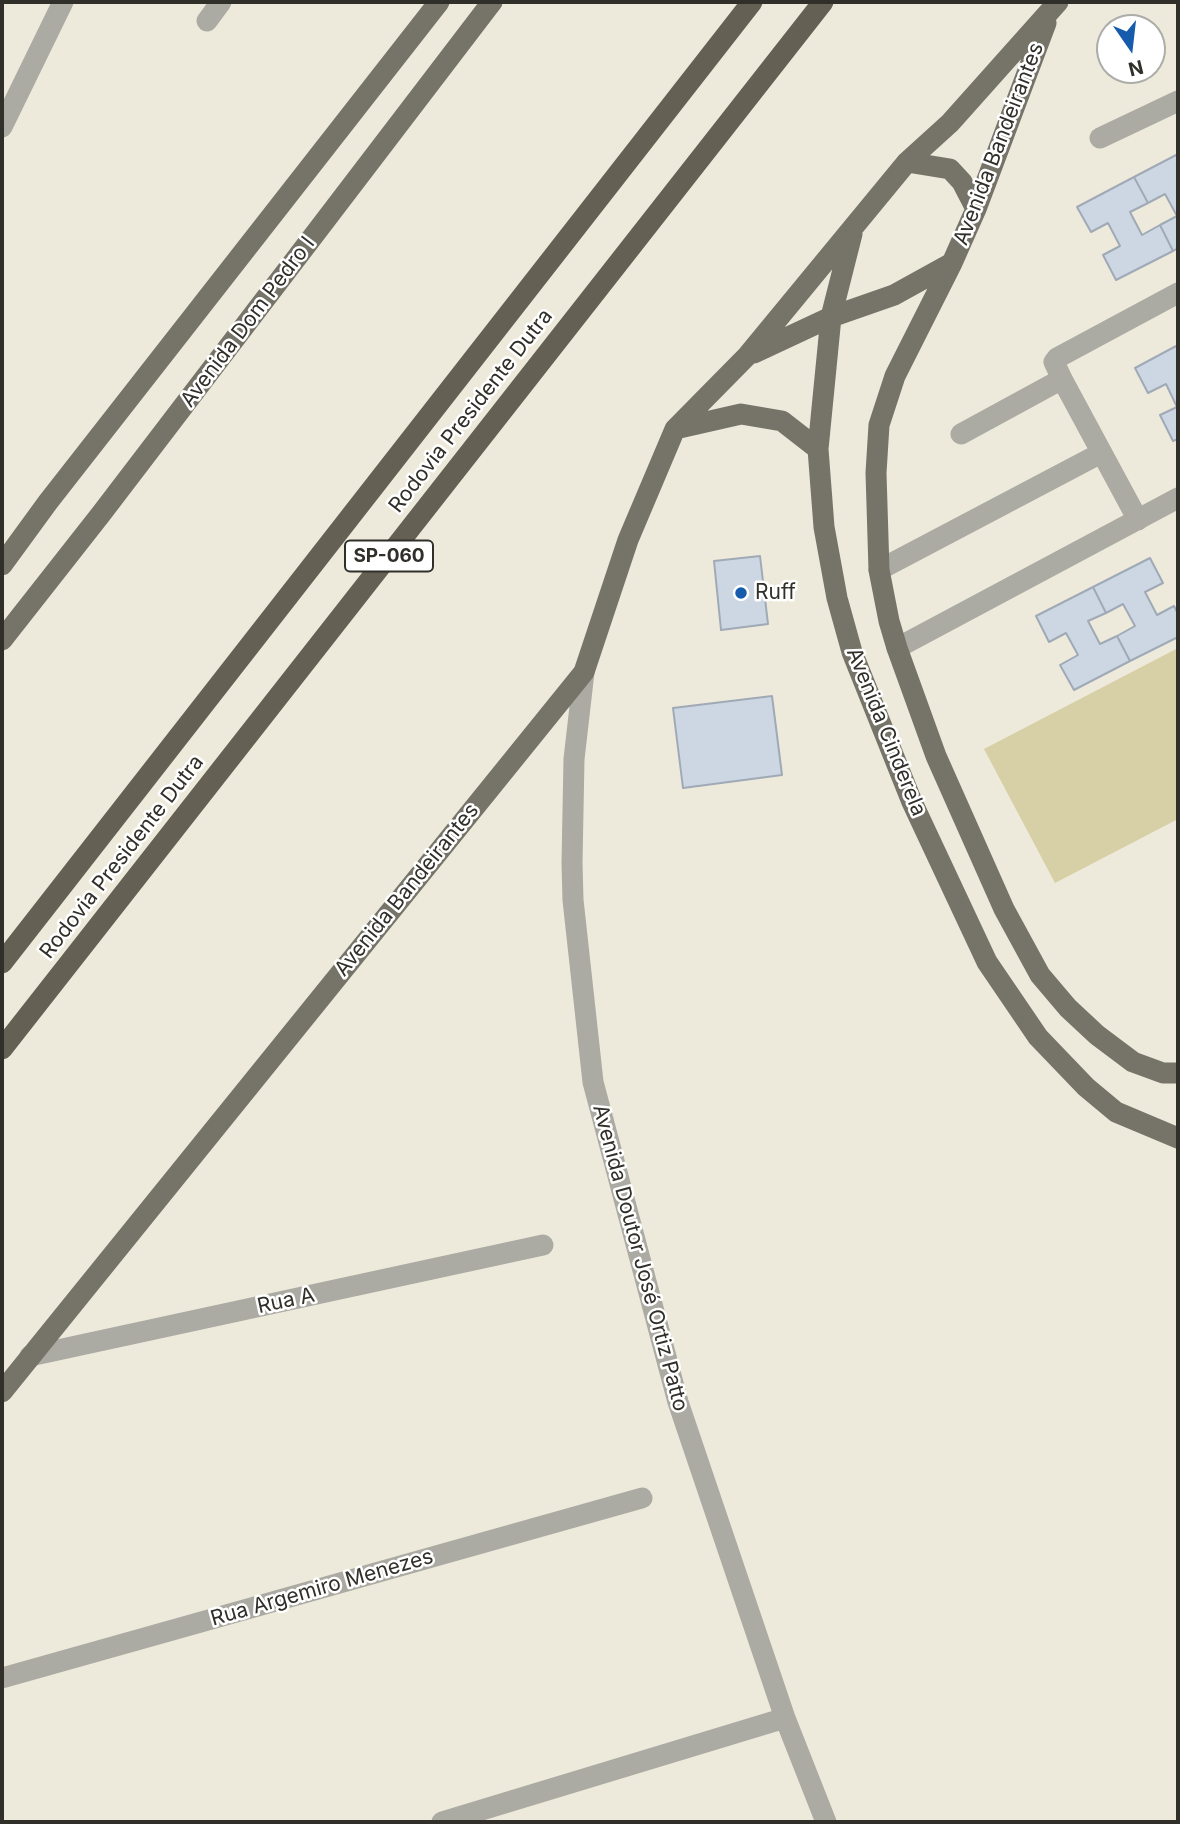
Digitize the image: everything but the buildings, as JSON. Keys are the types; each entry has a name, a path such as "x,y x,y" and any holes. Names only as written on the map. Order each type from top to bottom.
{"highway":[{"name":"Rodovia Presidente Dutra","path":"2,963 752,2"},
{"name":"Rodovia Presidente Dutra","path":"2,1049 823,2"}],"main road":[{"path":"2,565 48,502 439,2"},
{"name":"Avenida Dom Pedro I","path":"2,640 492,2"},
{"name":"Avenida Bandeirantes","path":"2,1392 584,672 628,540 675,429 748,355 907,162 950,122 1054,6"},
{"name":"Avenida Bandeirantes","path":"748,355 831,317 894,295 952,263 976,209 1054,6"},
{"path":"907,162 950,169 962,182 976,209"},
{"name":"Avenida Cinderela","path":"853,228 831,317 818,449 824,527 837,598 852,652 912,802 956,899 988,962 1038,1037 1086,1087 1116,1112 1178,1138"},
{"name":"Avenida Cinderela","path":"952,263 895,376 879,425 876,473 879,570 889,621 936,756 1004,909 1040,975 1068,1008 1097,1035 1133,1062 1163,1073 1178,1073"},
{"path":"675,429 741,414 782,421 818,449"}],"street":[{"path":"2,127 63,2"},
{"path":"207,21 221,2"},
{"path":"1100,138 1178,101"},
{"path":"1138,520 1054,362 1178,293"},
{"path":"961,434 1062,379"},
{"path":"879,570 1101,453"},
{"path":"897,648 1178,498"},
{"name":"Avenida Doutor José Ortiz Patto","path":"584,672 574,760 572,863 573,900 593,1082 678,1402 785,1718 826,1822"},
{"name":"Rua A","path":"30,1356 542,1245"},
{"name":"Rua Argemiro Menezes","path":"2,1678 642,1498"},
{"path":"442,1822 785,1718"}],"shaded area":[{"path":"1178,648 1178,819 1055,883 984,749"}],"place":[{"name":"Ruff","path":"741,593"}]}
